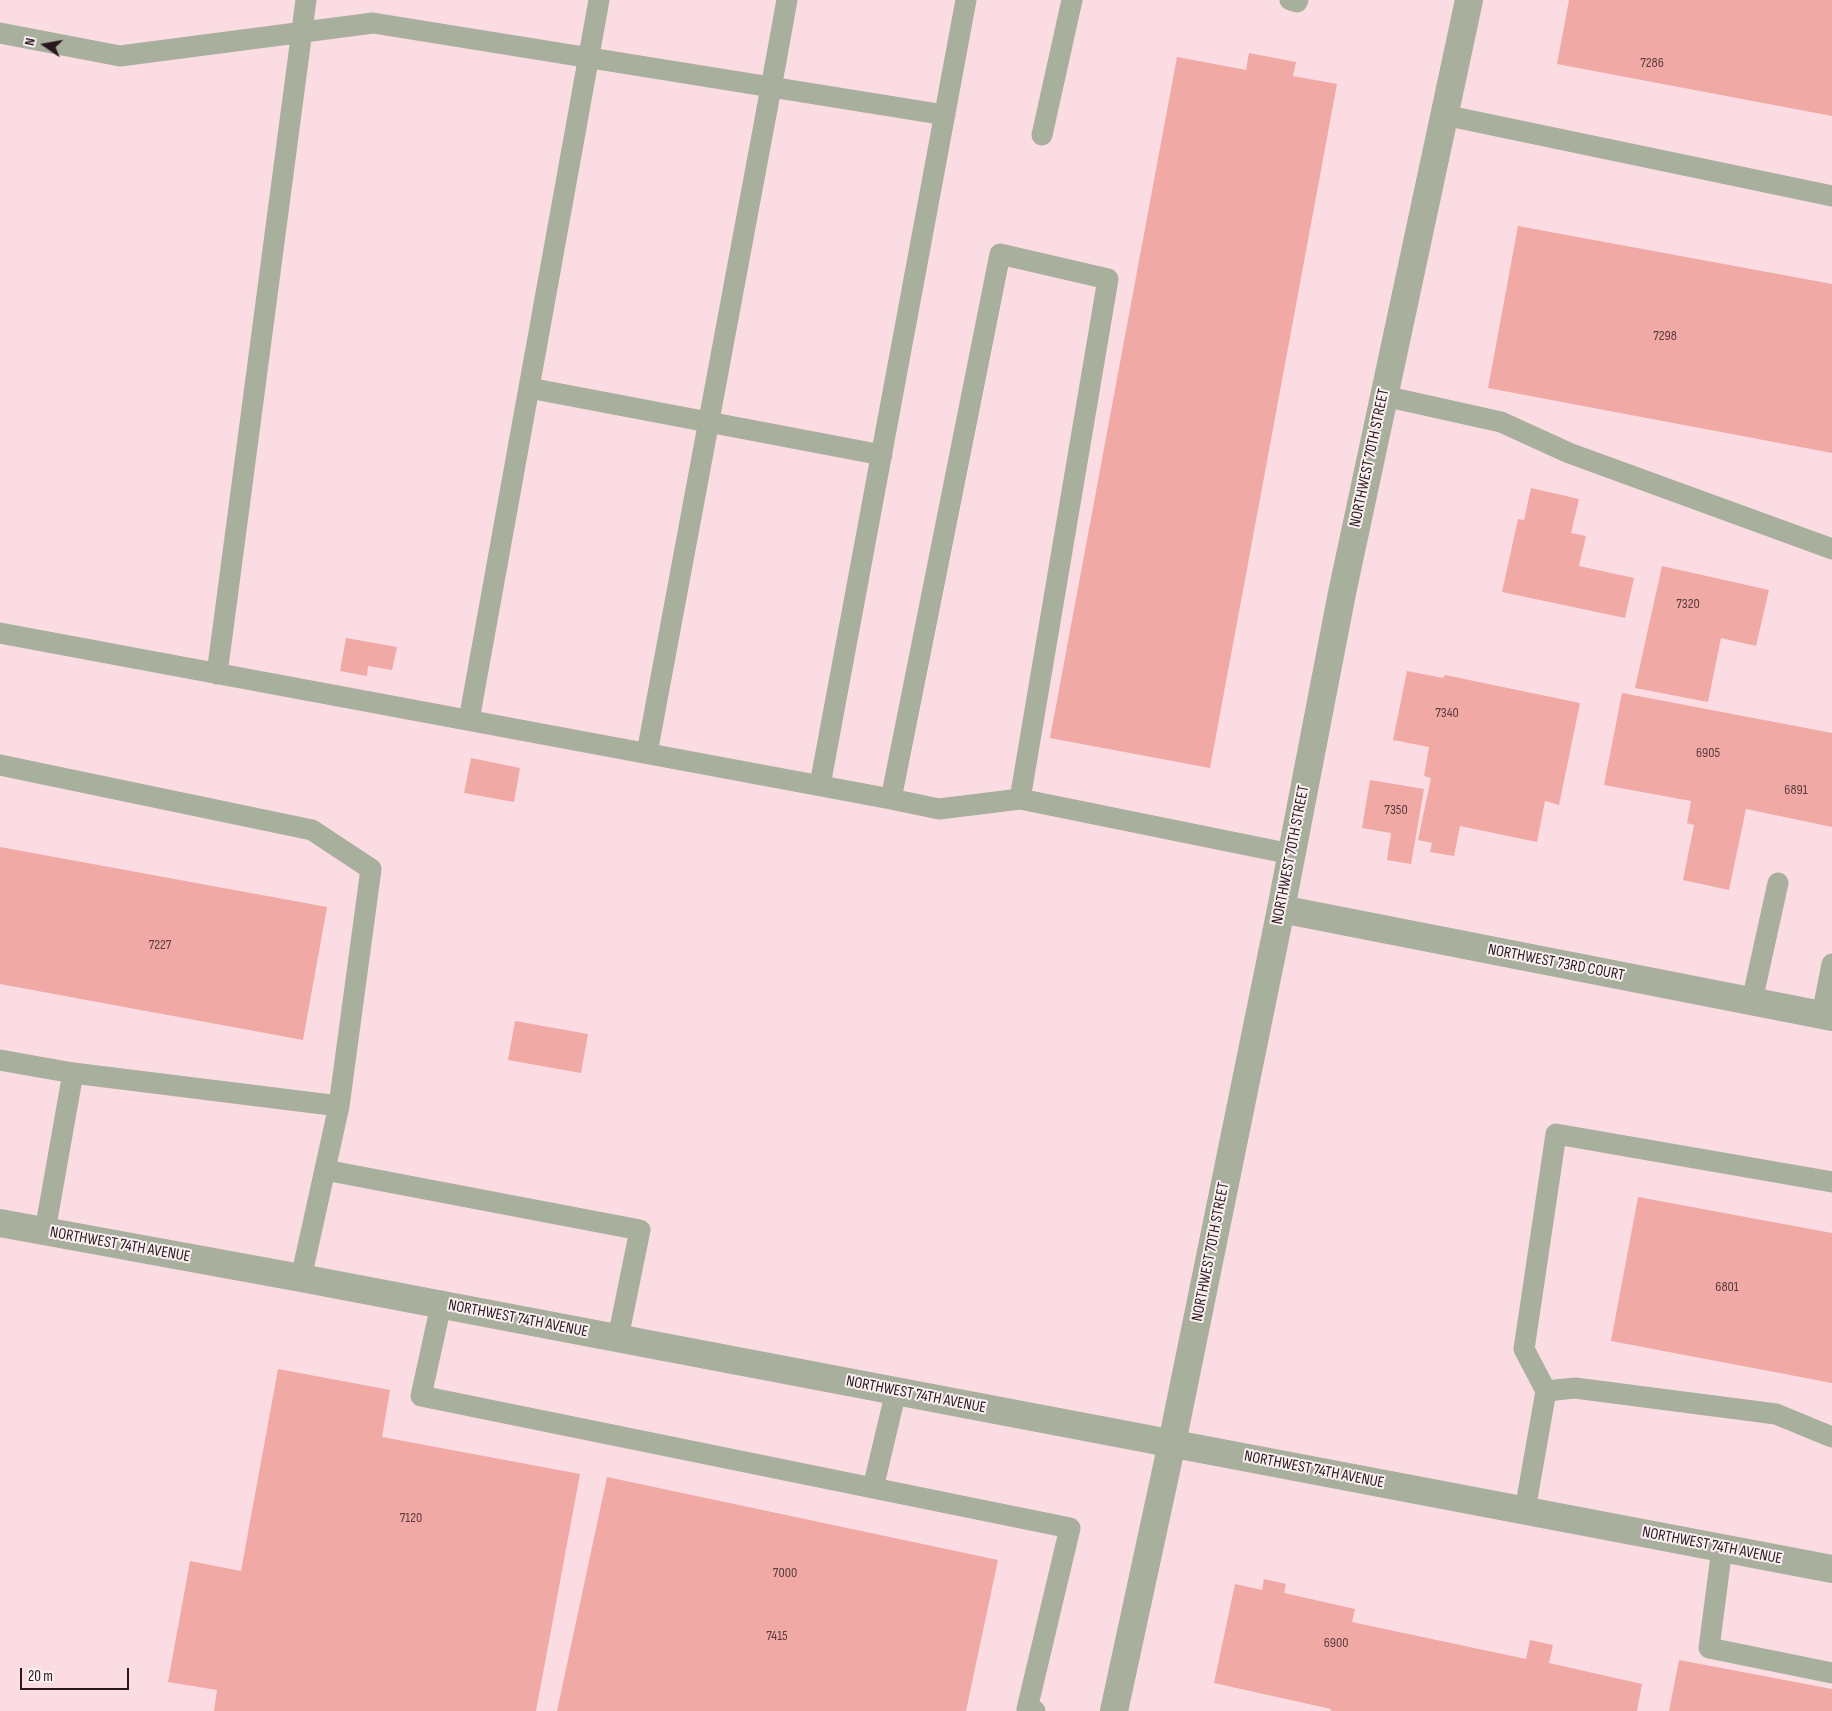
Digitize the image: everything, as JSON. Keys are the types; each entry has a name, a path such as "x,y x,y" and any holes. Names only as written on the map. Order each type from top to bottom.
{"street":[{"name":"NORTHWEST 70TH STREET","path":"1114,1711 1172,1443 1281,909 1342,593 1468,0"},
{"name":"NORTHWEST 73RD COURT","path":"1281,909 1827,1016"},
{"name":"NORTHWEST 74TH AVENUE","path":"0,1223 301,1278 1832,1569"}],"lane":[{"path":"217,674 306,0"},
{"path":"469,720 600,0"},
{"path":"646,753 787,0"},
{"path":"820,785 966,0"},
{"path":"1042,135 1072,0"},
{"path":"1290,0 1298,2 1298,0"},
{"path":"0,33 120,56 374,23 945,115"},
{"path":"1444,115 1832,196"},
{"path":"891,798 1000,254 1108,279 1020,798"},
{"path":"530,388 882,455"},
{"path":"1384,396 1501,422 1569,453 1832,549"},
{"path":"0,633 891,798 939,809 1020,798 1291,854"},
{"path":"0,765 312,830 371,869 339,1106 301,1278"},
{"path":"1752,1001 1778,883"},
{"path":"1827,1016 1832,964"},
{"path":"0,1060 73,1073 339,1106"},
{"path":"45,1231 73,1073"},
{"path":"1525,1510 1546,1391 1524,1349 1556,1134 1832,1182"},
{"path":"325,1170 640,1230 618,1338"},
{"path":"441,1305 421,1396 1070,1528 1029,1710"},
{"path":"1546,1391 1575,1388 1776,1414 1832,1437"},
{"path":"873,1488 896,1391"},
{"path":"1722,1548 1709,1648 1832,1673"}],"building":[{"path":"1569,0 1832,0 1832,116 1557,64"},
{"path":"1249,53 1296,62 1293,76 1337,84 1210,768 1050,738 1177,57 1246,70"},
{"path":"1518,226 1832,284 1832,453 1488,388"},
{"path":"1531,488 1579,499 1571,533 1586,536 1579,566 1634,578 1625,618 1502,592 1518,519 1524,520"},
{"path":"1662,566 1769,590 1756,646 1721,638 1708,702 1635,688"},
{"path":"346,638 397,647 392,670 368,666 367,676 340,671"},
{"path":"1407,671 1443,678 1445,675 1580,703 1559,805 1545,801 1537,842 1460,826 1454,856 1430,852 1432,843 1418,840 1431,778 1424,776 1429,747 1393,740"},
{"path":"1622,693 1832,733 1832,827 1746,809 1729,890 1683,880 1694,825 1687,823 1691,801 1604,785"},
{"path":"471,758 520,768 514,802 464,793"},
{"path":"1370,780 1424,789 1411,864 1387,860 1391,833 1362,828"},
{"path":"0,847 327,907 303,1040 0,984"},
{"path":"515,1021 588,1034 581,1073 508,1060"},
{"path":"1638,1197 1832,1233 1832,1383 1611,1341"},
{"path":"278,1369 390,1390 382,1437 580,1474 536,1711 214,1711 217,1690 168,1682 190,1561 241,1571"},
{"path":"607,1477 998,1560 966,1711 557,1711"},
{"path":"1264,1579 1286,1584 1284,1593 1355,1609 1352,1622 1526,1659 1530,1640 1553,1645 1549,1663 1642,1684 1637,1711 1330,1711 1331,1709 1214,1683 1235,1584 1262,1590"},
{"path":"1679,1660 1832,1689 1832,1711 1669,1711"}]}
